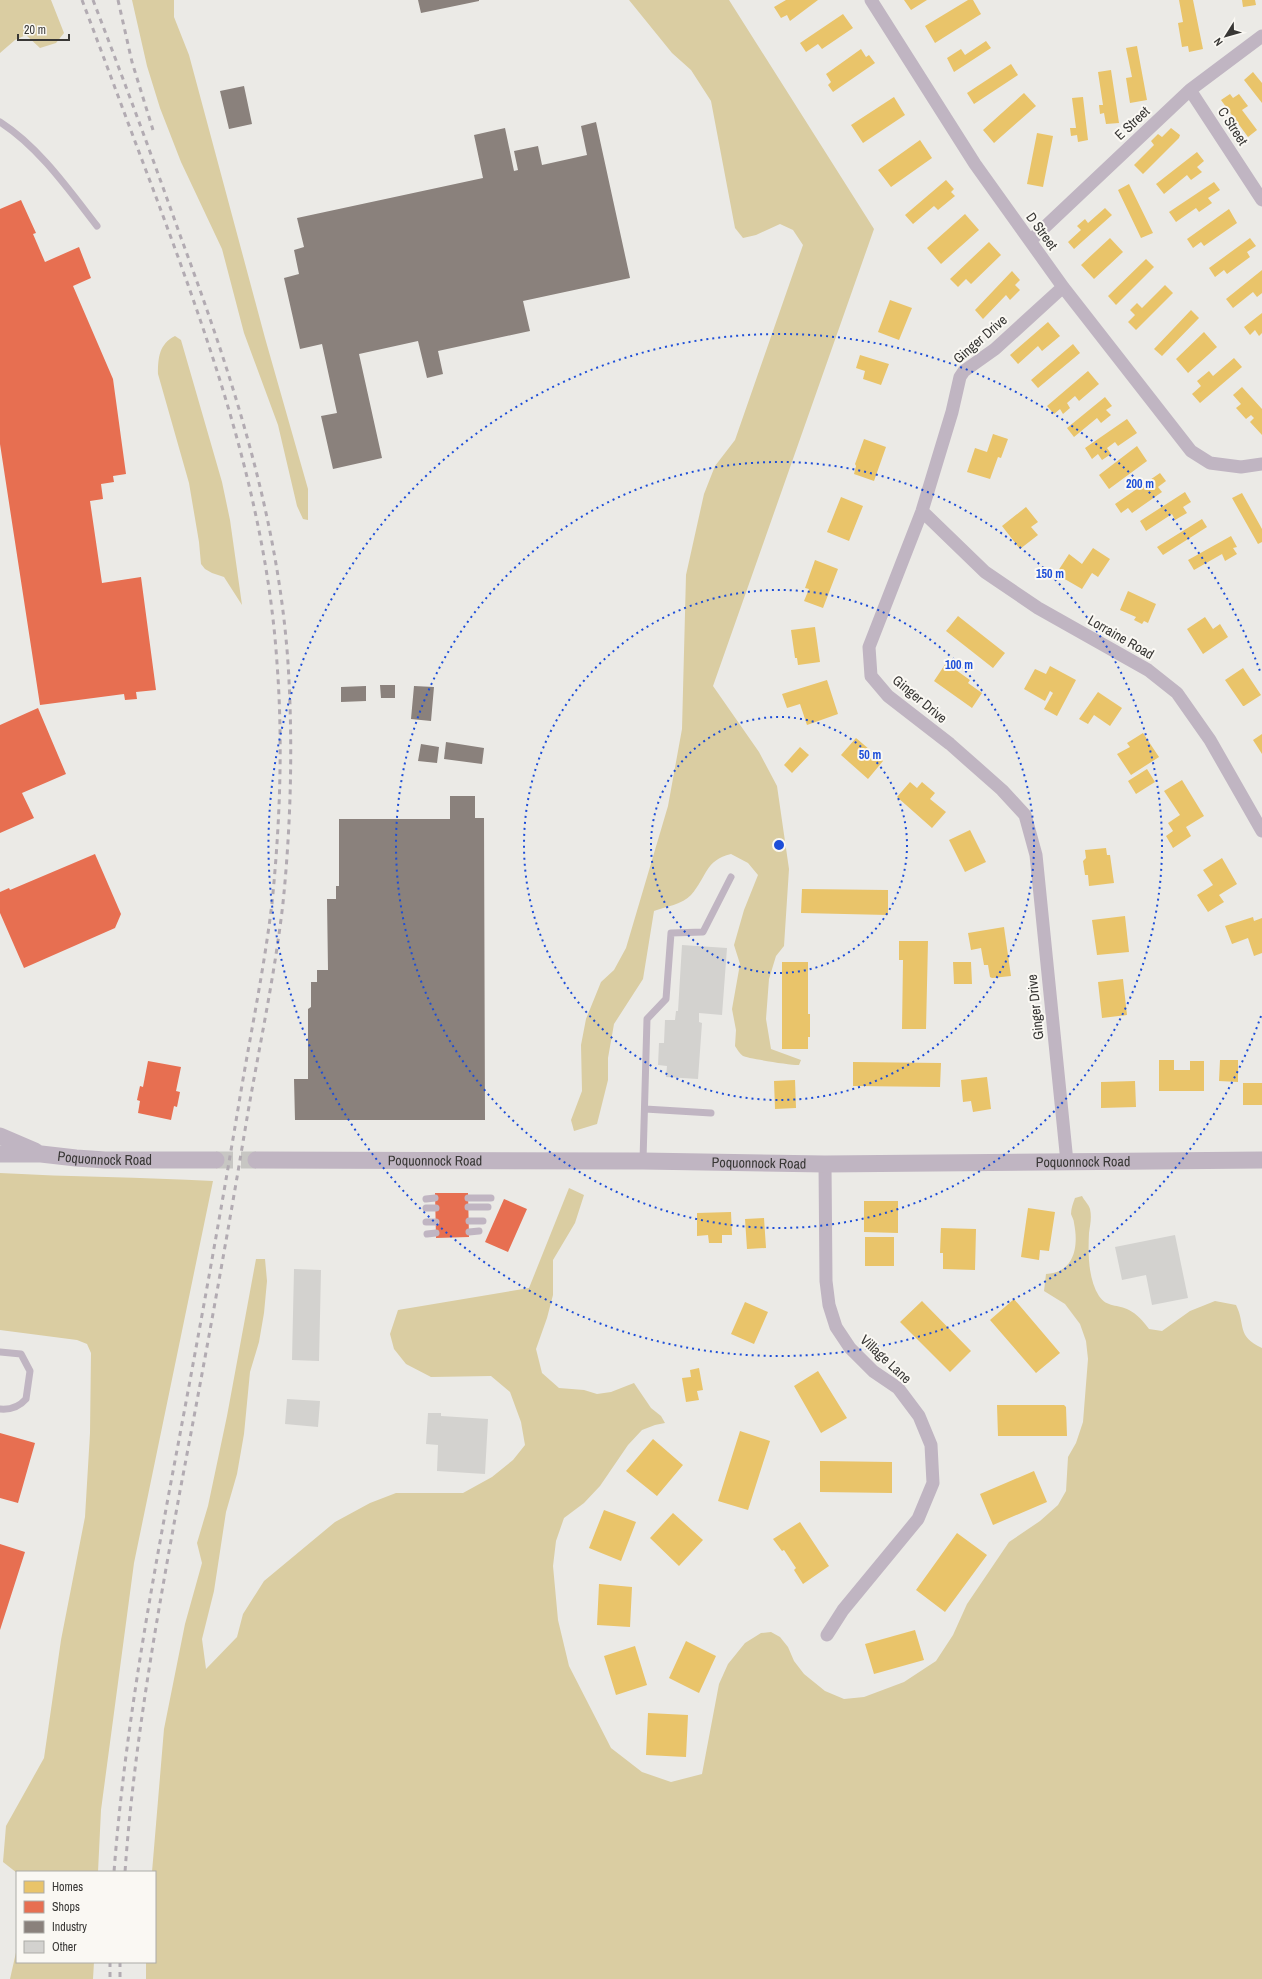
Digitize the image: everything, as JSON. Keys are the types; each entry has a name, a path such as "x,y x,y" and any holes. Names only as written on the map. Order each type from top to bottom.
{"street":[{"name":"D Street","path":"870,0 975,164 1063,287 1191,451 1210,463 1241,467 1262,464"},
{"name":"E Street","path":"1030,241 1190,90 1262,36"},
{"name":"C Street","path":"1190,90 1262,200"},
{"name":"Ginger Drive","path":"1063,287 995,349 964,371 960,377 952,412 922,512 869,647 871,676 888,696 950,744 1002,790 1025,815 1036,855 1066,1162"},
{"name":"Lorraine Road","path":"922,512 985,572 1038,608 1148,670 1177,693 1210,740 1262,831"},
{"name":"Poquonnock Road","path":"0,1136 41,1154"},
{"name":"Poquonnock Road","path":"0,1154 41,1154 105,1160 216,1160"},
{"name":"Poquonnock Road","path":"256,1160 643,1161 825,1164 1262,1160"},
{"name":"Village Lane","path":"825,1164 826,1282 829,1305 836,1327 850,1348 873,1371 898,1388 919,1416 931,1445 933,1483 918,1519 843,1610 827,1635"}],"lane":[{"path":"0,122 30,148 46,165 72,193 97,226"},
{"path":"643,1161 647,1019 666,999 671,933 703,932 731,877"},
{"path":"645,1110 711,1113"},
{"path":"426,1198 435,1198"},
{"path":"468,1198 491,1198"},
{"path":"468,1207 488,1207"},
{"path":"426,1208 436,1208"},
{"path":"469,1221 483,1221"},
{"path":"426,1222 436,1222"},
{"path":"469,1232 480,1231"},
{"path":"427,1234 436,1233"},
{"path":"0,1352 20,1354 30,1371 26,1399 14,1408 7,1410 0,1409"}],"shaded area":[{"path":"0,0 51,0 64,33 56,43 40,48 26,35 15,40 0,53"},
{"path":"132,0 174,0 174,17 189,55 265,338 308,489 308,520 303,519 297,506 278,425 244,333 222,249 181,162 160,108 147,66"},
{"path":"629,0 729,0 874,229 713,686 759,752 777,786 789,869 784,946 776,956 769,979 766,1019 771,1049 801,1060 799,1065 796,1065 752,1058 743,1056 735,1046 736,1030 732,1009 740,964 734,945 744,910 758,875 748,863 731,854 716,860 711,865 688,898 679,903 654,911 643,979 614,1024 608,1058 608,1080 597,1124 574,1131 571,1120 582,1091 581,1045 586,1019 601,982 614,970 626,948 668,806 682,729 686,575 704,494 715,466 735,440 803,245 793,230 780,224 756,235 743,238 735,228 711,101 691,70 672,53"},
{"path":"175,336 181,340 222,482 230,520 242,605 224,577 212,573 205,569 201,564 199,542 189,483 158,374 160,352 166,343"},
{"path":"0,1173 213,1181 134,1563 101,1810 98,1871 16,1871 16,1872 3,1862 6,1826 44,1758 61,1640 85,1517 90,1433 91,1353 87,1344 77,1340 0,1330"},
{"path":"569,1188 584,1195 575,1223 553,1260 553,1295 536,1349 542,1373 559,1388 584,1390 597,1394 611,1392 634,1383 651,1408 661,1416 665,1423 642,1430 628,1445 600,1486 584,1503 564,1518 556,1541 553,1566 558,1620 569,1666 611,1748 642,1772 671,1782 702,1774 719,1684 728,1664 745,1643 761,1633 771,1632 780,1637 788,1647 794,1661 804,1674 825,1691 844,1699 864,1697 904,1682 936,1661 953,1635 967,1604 1009,1542 1040,1521 1058,1505 1066,1491 1068,1457 1076,1443 1083,1422 1088,1359 1086,1341 1080,1324 1065,1304 1044,1291 1046,1274 1055,1273 1063,1269 1068,1264 1075,1249 1076,1241 1074,1222 1071,1214 1075,1198 1082,1196 1090,1209 1091,1218 1089,1249 1091,1274 1095,1289 1102,1300 1132,1312 1140,1318 1149,1329 1162,1331 1190,1311 1215,1301 1236,1305 1243,1330 1248,1339 1262,1348 1262,1979 146,1979 146,1963 156,1963 156,1871 152,1871 164,1729 185,1624 202,1563 197,1543 208,1506 227,1416 256,1259 265,1259 267,1281 264,1313 259,1342 250,1372 244,1434 237,1474 226,1512 214,1591 202,1639 206,1669 237,1637 243,1614 264,1581 335,1522 370,1503 396,1493 463,1493 492,1477 513,1460 525,1445 521,1422 510,1392 491,1376 431,1377 406,1364 394,1349 390,1334 398,1310 529,1288"},
{"path":"16,1952 16,1963 94,1963 93,1979 10,1979"}],"building: Homes":[{"path":"786,0 818,0 790,21 787,15 781,18 774,7"},
{"path":"904,0 927,0 911,10"},
{"path":"968,0 973,0 981,14 935,43 925,26"},
{"path":"1179,0 1193,0 1203,49 1189,52 1188,46 1182,47 1178,23 1183,22"},
{"path":"1242,0 1255,0 1256,5 1243,7"},
{"path":"843,14 853,28 822,49 818,44 806,52 800,43"},
{"path":"986,41 991,48 954,72 947,58 961,49 965,55"},
{"path":"1137,46 1147,100 1130,103 1126,78 1132,77 1126,48"},
{"path":"861,49 866,57 869,55 875,63 833,92 828,85 831,82 826,74"},
{"path":"1011,64 1018,75 974,104 967,93"},
{"path":"1111,70 1119,123 1106,124 1104,113 1100,114 1099,105 1103,105 1098,72"},
{"path":"1253,72 1262,83 1262,103 1244,80"},
{"path":"1024,93 1036,106 994,143 983,130"},
{"path":"1230,94 1233,98 1239,94 1248,106 1242,110 1257,130 1248,137 1221,100"},
{"path":"894,97 905,115 863,143 851,125"},
{"path":"1083,97 1088,140 1078,142 1077,135 1071,136 1070,128 1076,128 1072,98"},
{"path":"1171,128 1180,135 1179,138 1143,174 1134,165 1154,145 1151,141 1158,134 1162,137"},
{"path":"1037,133 1053,136 1043,187 1027,184"},
{"path":"920,140 932,158 891,187 878,170"},
{"path":"1197,152 1204,161 1197,167 1202,172 1191,180 1187,175 1164,194 1156,184"},
{"path":"946,180 954,189 951,192 955,196 938,210 934,206 913,224 905,215"},
{"path":"1214,182 1220,190 1208,198 1212,203 1199,212 1196,208 1176,222 1169,212"},
{"path":"1129,184 1153,233 1141,238 1118,190"},
{"path":"1105,208 1112,215 1074,249 1068,242 1081,230 1077,226 1085,219 1088,223"},
{"path":"1229,209 1237,223 1204,246 1201,242 1193,248 1187,239"},
{"path":"965,214 979,230 941,264 927,248"},
{"path":"1110,238 1123,252 1094,279 1081,265"},
{"path":"1250,238 1256,246 1247,252 1250,257 1227,274 1224,270 1215,277 1209,268"},
{"path":"989,242 1001,255 971,284 966,279 958,287 950,279"},
{"path":"1146,259 1154,267 1116,305 1108,296"},
{"path":"1262,270 1262,293 1257,297 1253,292 1233,308 1226,299"},
{"path":"1012,271 1020,280 1015,285 1020,290 1010,300 1006,295 983,319 975,310"},
{"path":"1165,285 1173,293 1136,330 1128,322 1135,315 1130,310 1137,303 1142,308"},
{"path":"890,300 912,308 899,340 878,332"},
{"path":"1191,310 1199,318 1162,356 1154,349"},
{"path":"1262,313 1262,333 1259,336 1255,330 1250,335 1244,327"},
{"path":"1048,322 1060,336 1042,351 1038,346 1018,364 1010,355"},
{"path":"1204,332 1217,347 1188,373 1176,359"},
{"path":"1073,344 1080,353 1038,388 1031,380"},
{"path":"860,355 889,364 881,385 863,379 865,371 856,368"},
{"path":"1234,358 1242,367 1200,403 1192,394 1201,386 1197,381 1209,371 1213,376"},
{"path":"1088,371 1099,384 1079,401 1075,396 1067,403 1070,408 1063,414 1060,409 1054,414 1047,406"},
{"path":"1242,387 1262,409 1262,435 1250,422 1254,418 1251,415 1246,419 1236,408 1241,404 1233,395"},
{"path":"1105,397 1112,406 1106,410 1111,415 1101,423 1097,418 1074,437 1067,428"},
{"path":"1127,419 1137,433 1118,446 1115,442 1107,448 1111,454 1102,460 1098,454 1092,459 1085,448"},
{"path":"993,434 1008,439 1001,458 998,457 990,479 967,472 975,448 987,452"},
{"path":"864,439 886,447 874,481 854,474 855,464"},
{"path":"1137,446 1147,461 1109,489 1099,475"},
{"path":"1160,473 1166,481 1158,487 1162,492 1132,513 1128,508 1121,513 1115,504"},
{"path":"1185,492 1191,502 1183,507 1187,513 1175,520 1172,514 1146,531 1140,521"},
{"path":"1242,493 1262,529 1262,542 1258,544 1232,498"},
{"path":"841,497 863,506 849,541 827,532"},
{"path":"1026,507 1038,522 1031,527 1038,535 1020,549 1002,526"},
{"path":"1202,519 1207,527 1163,555 1157,547"},
{"path":"1231,536 1237,547 1233,548 1237,554 1225,561 1222,554 1194,570 1188,560"},
{"path":"1093,548 1110,559 1098,577 1092,573 1082,589 1056,574 1069,554 1082,564"},
{"path":"815,560 838,569 823,608 804,601 809,589 805,588"},
{"path":"1128,591 1156,604 1148,623 1144,621 1142,624 1134,620 1136,617 1120,610"},
{"path":"958,616 1005,653 993,668 946,631"},
{"path":"1205,617 1213,629 1220,624 1228,637 1203,654 1187,629"},
{"path":"815,627 820,662 798,665 797,658 795,658 791,630"},
{"path":"946,663 970,680 968,683 982,693 972,708 934,681"},
{"path":"1050,666 1076,680 1057,716 1044,709 1053,693 1050,691 1045,701 1024,689 1035,669 1046,674"},
{"path":"1243,668 1261,695 1244,706 1225,680"},
{"path":"827,680 838,714 807,725 800,704 787,708 782,694"},
{"path":"1098,692 1122,708 1110,726 1094,715 1088,724 1079,719"},
{"path":"1143,733 1159,757 1131,775 1117,754 1130,747 1127,743"},
{"path":"1262,734 1262,754 1253,740"},
{"path":"856,738 883,761 868,779 841,755"},
{"path":"800,747 809,755 792,773 784,765"},
{"path":"1147,769 1155,782 1136,794 1128,781"},
{"path":"1182,780 1204,816 1186,827 1191,836 1173,848 1166,836 1173,831 1168,823 1180,815 1164,791"},
{"path":"910,782 917,788 922,782 935,793 930,799 946,812 932,828 897,797"},
{"path":"970,830 986,862 965,872 949,840"},
{"path":"1106,848 1107,855 1110,855 1114,883 1089,886 1088,875 1085,875 1083,861 1086,858 1085,850"},
{"path":"1222,858 1237,884 1219,895 1224,902 1208,912 1197,895 1213,885 1203,870"},
{"path":"802,889 888,890 888,915 801,913"},
{"path":"1125,916 1129,952 1097,955 1092,920"},
{"path":"1253,917 1254,921 1262,918 1262,953 1254,956 1248,938 1232,944 1225,926"},
{"path":"1004,927 1011,976 992,978 990,977 988,965 984,965 981,948 971,950 968,933"},
{"path":"899,941 928,941 926,1029 902,1029 903,960 899,960"},
{"path":"782,962 808,962 808,1014 810,1014 810,1037 808,1037 808,1049 782,1049"},
{"path":"953,962 971,962 972,984 954,984"},
{"path":"1123,979 1127,1015 1102,1018 1098,982"},
{"path":"1159,1060 1174,1060 1174,1070 1190,1070 1190,1061 1204,1061 1204,1091 1159,1091"},
{"path":"1220,1060 1238,1060 1238,1082 1219,1081"},
{"path":"853,1062 941,1063 940,1087 853,1086"},
{"path":"987,1077 991,1109 973,1112 971,1101 963,1102 961,1080"},
{"path":"795,1080 796,1108 775,1109 774,1081"},
{"path":"1135,1081 1136,1107 1101,1108 1101,1082"},
{"path":"1243,1083 1262,1083 1262,1105 1243,1105"},
{"path":"864,1201 898,1201 898,1233 864,1232"},
{"path":"1028,1208 1055,1212 1049,1251 1040,1250 1039,1260 1021,1257"},
{"path":"731,1212 732,1235 722,1235 722,1243 709,1243 708,1235 697,1236 697,1213"},
{"path":"764,1218 766,1248 747,1249 745,1219"},
{"path":"941,1228 976,1229 975,1270 943,1269 943,1253 940,1253"},
{"path":"865,1237 894,1237 894,1266 865,1266"},
{"path":"1014,1299 1060,1353 1036,1373 990,1320"},
{"path":"922,1301 971,1351 950,1372 900,1322"},
{"path":"745,1302 768,1312 754,1344 731,1334"},
{"path":"699,1368 703,1390 697,1391 699,1400 686,1402 682,1378 691,1377 690,1370"},
{"path":"818,1371 847,1418 821,1433 794,1386"},
{"path":"997,1405 1064,1405 1066,1407 1067,1436 998,1436"},
{"path":"740,1431 770,1441 748,1510 718,1501"},
{"path":"653,1439 683,1465 657,1496 626,1471"},
{"path":"820,1461 892,1462 892,1493 820,1492"},
{"path":"1034,1471 1047,1502 993,1525 980,1494"},
{"path":"604,1510 636,1522 621,1561 589,1548"},
{"path":"673,1513 703,1540 679,1566 650,1538"},
{"path":"800,1522 829,1566 803,1584 794,1570 796,1568 784,1550 782,1551 773,1539"},
{"path":"957,1533 987,1555 945,1612 916,1590"},
{"path":"599,1584 632,1587 630,1627 597,1625"},
{"path":"915,1630 924,1660 874,1674 865,1644"},
{"path":"686,1641 716,1656 699,1693 669,1678"},
{"path":"635,1646 647,1685 616,1695 604,1656"},
{"path":"648,1713 688,1715 686,1757 646,1755"}],"building: Shops":[{"path":"21,200 36,233 33,234 45,262 79,247 91,278 73,286 113,379 126,474 113,476 114,482 101,484 103,499 90,501 102,583 141,577 156,690 136,692 137,699 125,700 124,694 40,705 0,444 0,209"},
{"path":"38,708 66,774 22,793 34,818 0,833 0,725"},
{"path":"95,854 121,914 115,928 24,968 0,913 0,892 9,888 10,890"},
{"path":"148,1061 181,1067 176,1091 180,1092 177,1107 174,1106 171,1120 138,1113 140,1101 137,1100 140,1086 143,1087"},
{"path":"435,1193 468,1193 469,1237 436,1238"},
{"path":"504,1199 527,1209 508,1252 485,1242"},
{"path":"0,1433 35,1443 18,1503 0,1498"},
{"path":"0,1544 25,1552 0,1630"}],"building: Industry":[{"path":"418,0 479,0 479,1 421,13"},
{"path":"244,86 252,124 229,129 220,91"},
{"path":"596,122 630,278 523,301 530,331 438,351 443,374 427,378 418,341 359,354 382,458 333,469 321,416 337,413 322,344 300,349 284,278 299,274 294,250 304,247 297,218 483,178 474,135 505,128 514,171 518,170 514,151 538,146 542,165 587,155 581,126"},
{"path":"380,685 395,685 395,698 381,698"},
{"path":"366,686 366,701 341,702 341,687"},
{"path":"414,686 434,687 431,721 411,719"},
{"path":"446,742 484,748 482,764 444,759"},
{"path":"421,744 439,747 437,763 418,761"},
{"path":"450,796 475,796 475,818 484,818 485,1120 295,1120 294,1079 308,1079 308,1009 311,1007 311,982 317,982 317,970 328,970 327,899 336,899 336,886 339,886 339,819 450,819"}],"building: Other":[{"path":"682,945 727,948 722,1015 699,1013 699,1022 702,1023 698,1079 666,1077 667,1066 658,1065 659,1043 664,1043 665,1020 675,1020 676,1011 678,1011"},
{"path":"1175,1235 1188,1298 1152,1305 1146,1275 1122,1280 1115,1247"},
{"path":"294,1269 321,1270 319,1361 292,1360"},
{"path":"287,1399 320,1401 318,1427 285,1424"},
{"path":"428,1413 441,1413 441,1416 488,1419 485,1474 437,1471 438,1445 426,1444"}],"tunnel":[{"path":"216,1160 256,1160"}],"railway":[{"path":"82,0 195,304 232,422 248,481 261,541 271,602 277,663 280,723 279,813 275,873 269,928 215,1245 162,1530 137,1676 118,1823 114,1871"},
{"path":"93,0 199,287 234,392 263,499 274,553 283,608 290,693 291,753 288,843 280,929 224,1255 171,1538 147,1681 134,1776 125,1871"},
{"path":"118,0 132,62 153,130"},
{"path":"110,1963 110,1979"},
{"path":"120,1963 120,1979"}]}
